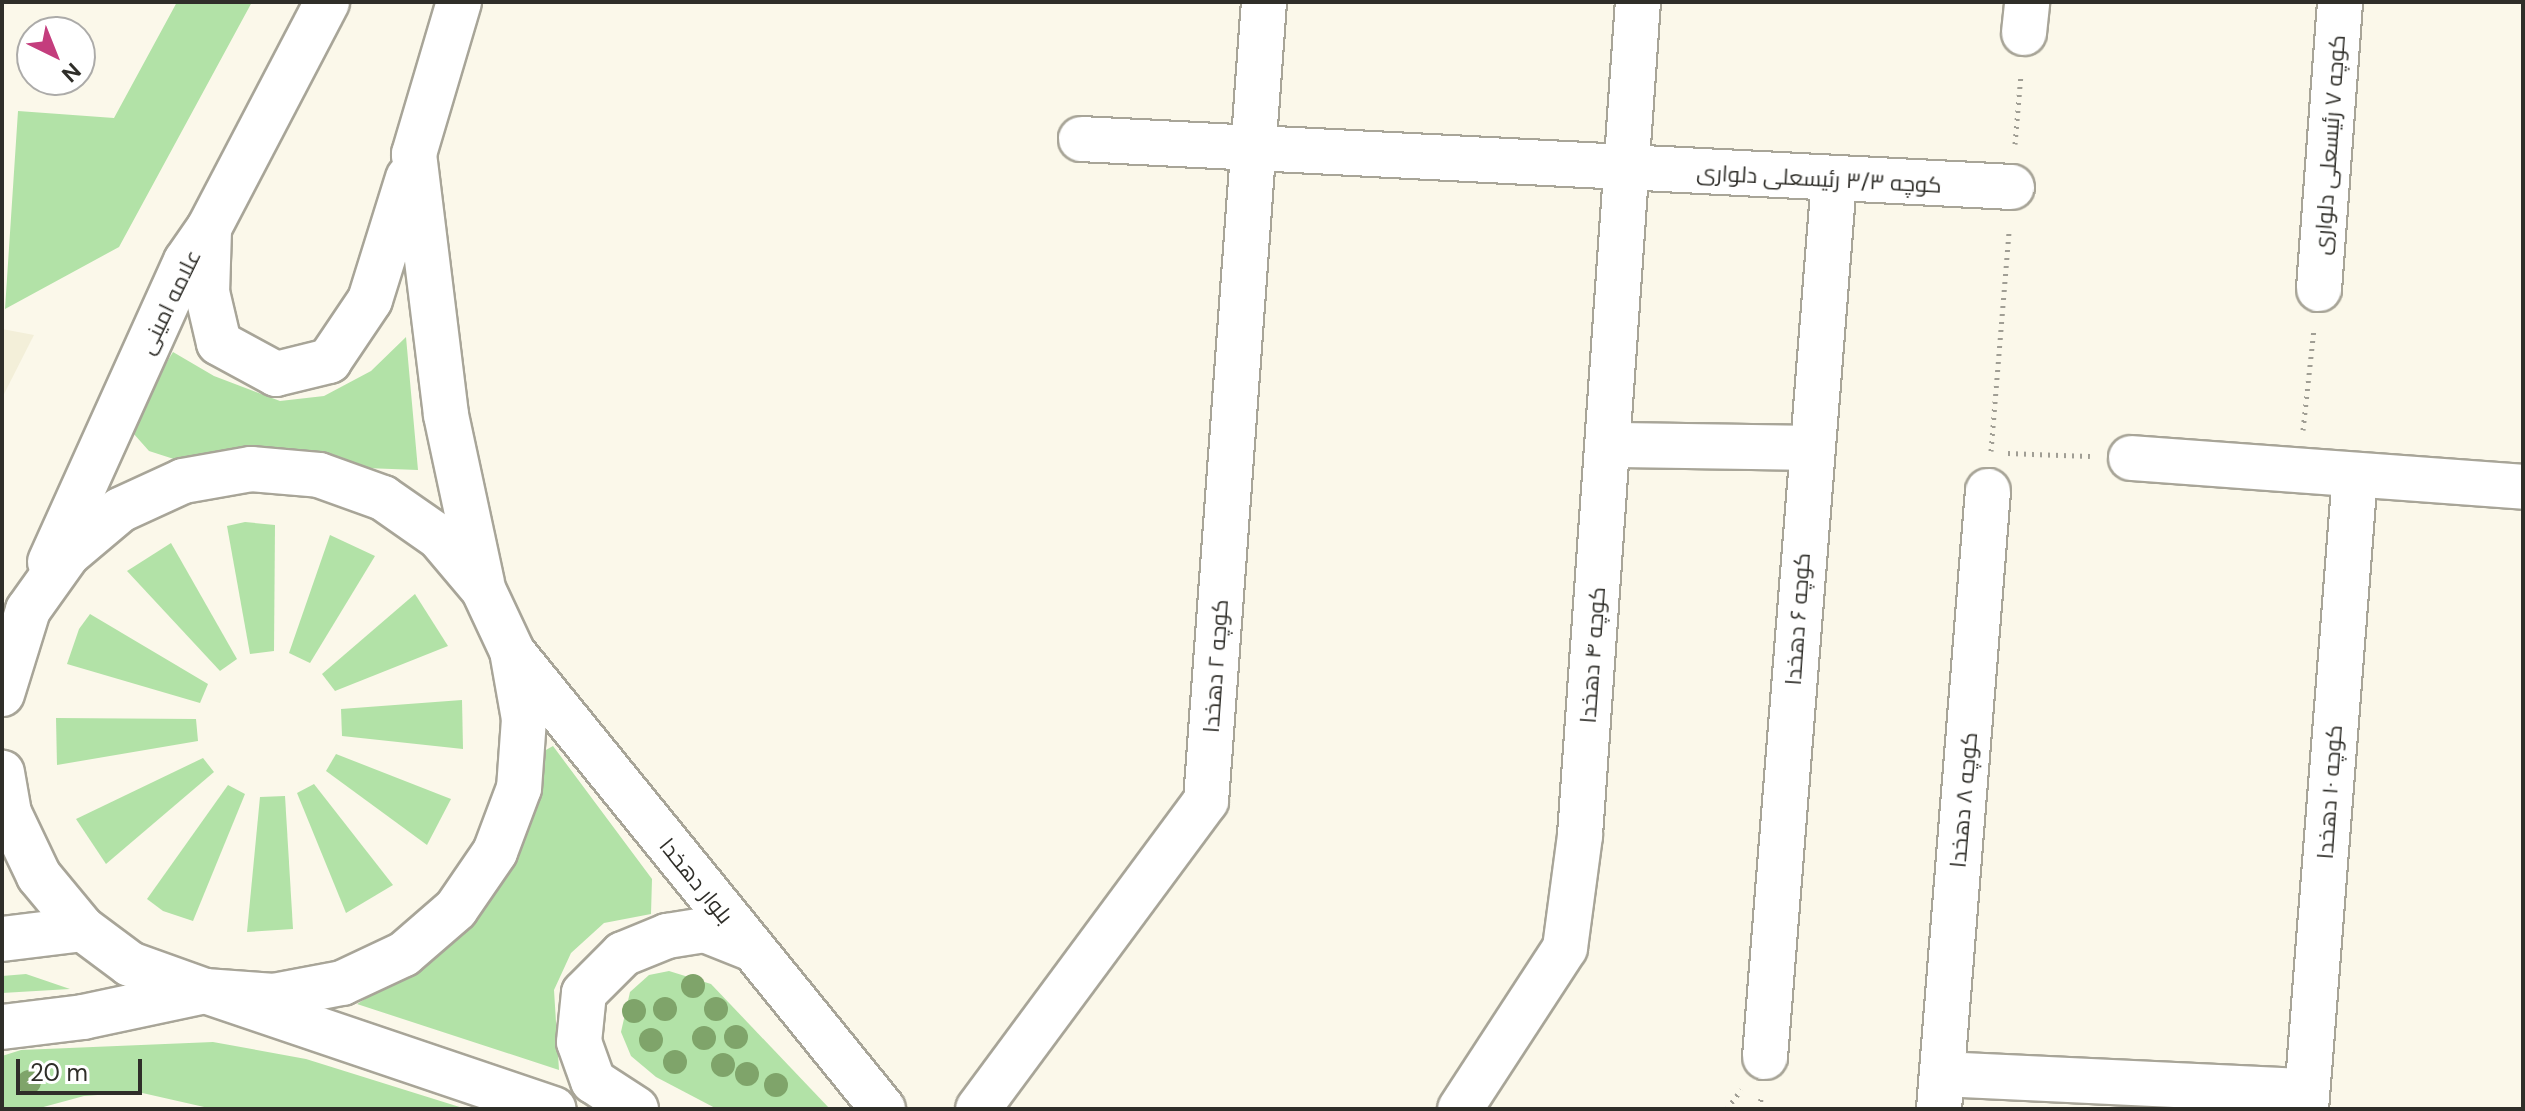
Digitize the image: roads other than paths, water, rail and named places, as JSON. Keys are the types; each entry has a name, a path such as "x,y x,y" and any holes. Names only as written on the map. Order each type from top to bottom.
{"street":[{"name":"علامه امینی","path":"15,614 186,261 209,228 327,2"},
{"path":"209,228 207,292 219,343 276,374 329,361 370,300 396,230 414,154 459,2"},
{"name":"کوچه ۲ دهخدا","path":"978,1109 1206,801 1264,2"},
{"name":"کوچه ۴ دهخدا","path":"1460,1109 1565,948 1580,835 1638,2"},
{"name":"کوچه ۷ رئیسعلی دلواری","path":"2319,289 2340,2"},
{"name":"کوچه ۳/۳ رئیسعلی دلواری","path":"1081,139 1834,181 2012,187"},
{"path":"2,1027 205,991 274,996 342,983 404,954 456,909 495,852 519,788 524,719 512,651 483,589 446,415 414,154"},
{"name":"کوچه ۶ دهخدا","path":"1765,1057 1834,181"},
{"path":"1626,445 1811,448"},
{"path":"2131,458 2523,487"},
{"path":"2,651 15,614 68,554 120,510 183,481 251,469 319,475 383,498 439,537 483,589"},
{"name":"کوچه ۸ دهخدا","path":"1941,1092 1990,472"},
{"name":"کوچه ۱۰ دهخدا","path":"2307,1100 2355,475"},
{"path":"2,694 15,614"},
{"name":"بلوار دهخدا","path":"512,651 883,1109"},
{"path":"2,773 9,813 39,876 83,929 130,964 554,1109"},
{"path":"2,939 83,929"},
{"path":"636,1109 593,1081 579,1042 584,993 623,954 667,936 705,930 750,948"},
{"path":"1941,1092 2307,1100"}]}
